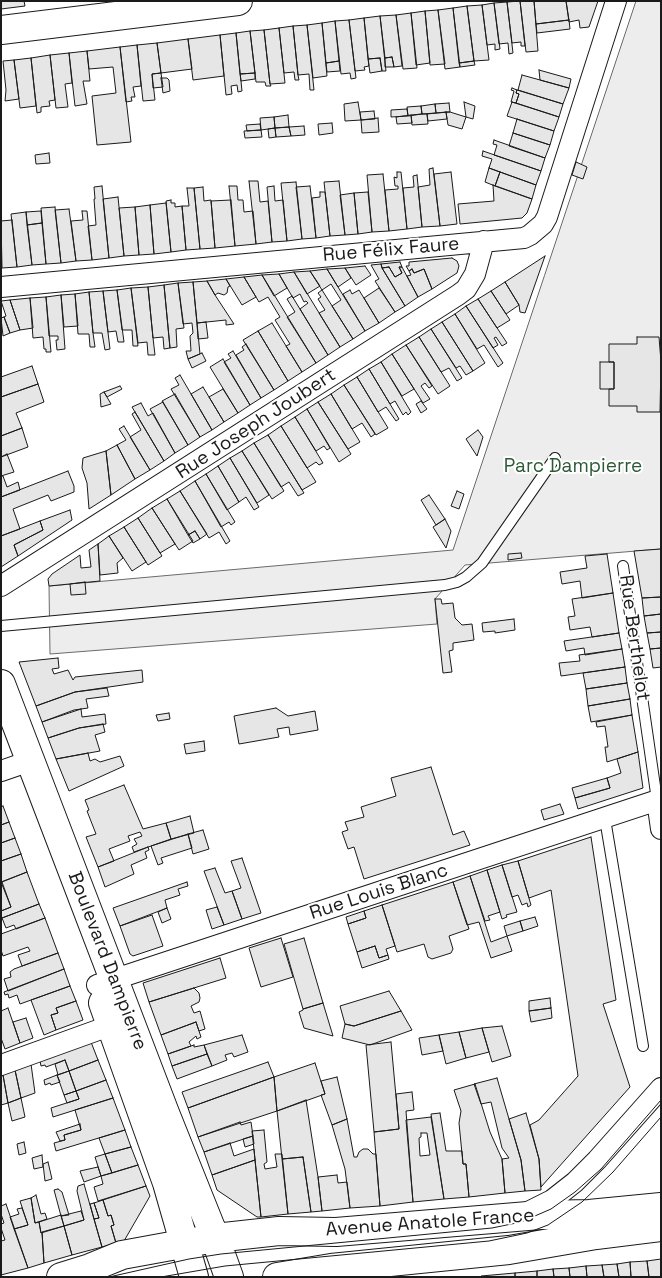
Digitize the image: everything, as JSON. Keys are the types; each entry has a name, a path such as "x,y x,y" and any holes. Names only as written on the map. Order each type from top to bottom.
{"main road":[{"path":"1,30 238,1"},
{"name":"Boulevard Dampierre","path":"1,684 15,766 120,1022 167,1183 200,1241"},
{"path":"1,731 15,766"},
{"name":"Avenue Anatole France","path":"61,1277 122,1255 200,1241 279,1231 336,1232 661,1207"},
{"name":"Avenue Anatole France","path":"280,1277 330,1268 496,1252 625,1230 661,1226"},
{"path":"194,1277 200,1241"},
{"path":"200,1241 229,1277"}],"street":[{"name":"Rue Félix Faure","path":"1,287 524,238 543,224 550,208 616,1"},
{"name":"Rue Joseph Joubert","path":"1,586 458,295 466,289 475,274 484,241"},
{"name":"Rue Louis Blanc","path":"105,982 659,800"},
{"name":"Rue Berthelot","path":"659,800 661,829"},
{"path":"1,1065 120,1022"},
{"path":"516,1217 552,1200 575,1182 661,1088"}],"lane":[{"path":"1,626 445,585 457,582 466,577 482,562 555,458"},
{"name":"Rue Berthelot","path":"623,566 659,800"},
{"path":"605,819 643,1046"}],"green space":[{"name":"Parc Dampierre","path":"636,1 661,1 661,549 465,565 435,599 437,624 50,654 49,586 453,550"}],"building":[{"path":"1,1 24,1 25,6 1,9"},
{"path":"520,1 534,1 538,51 526,52"},
{"path":"520,1 525,46 521,46 521,42 512,43 507,2"},
{"path":"534,1 566,1 569,20 536,24"},
{"path":"566,1 598,1 589,27 580,28 579,20 569,22"},
{"path":"507,2 513,53 509,54 508,43 499,44 494,3"},
{"path":"494,3 500,49 495,50 495,44 487,45 482,5"},
{"path":"482,5 489,60 474,61 467,6"},
{"path":"467,6 474,61 459,63 453,8"},
{"path":"453,8 460,67 445,69 438,10"},
{"path":"438,10 445,64 430,65 425,11"},
{"path":"425,11 430,63 416,65 411,13"},
{"path":"411,13 417,68 403,69 396,15"},
{"path":"396,15 402,66 394,67 392,57 385,58 380,16"},
{"path":"380,16 386,71 382,71 380,58 368,59 364,18"},
{"path":"364,18 369,66 364,67 365,70 355,71 349,20"},
{"path":"349,20 356,78 351,79 350,73 341,74 335,21"},
{"path":"569,20 570,29 537,33 536,24"},
{"path":"335,21 339,61 326,63 322,23"},
{"path":"322,23 327,76 313,78 307,25"},
{"path":"307,25 314,90 310,90 309,74 298,75 293,26"},
{"path":"293,26 299,80 295,80 294,72 284,73 279,28"},
{"path":"279,28 285,83 270,84 264,30"},
{"path":"264,30 271,86 266,86 265,82 256,82 250,31"},
{"path":"250,31 255,73 240,74 236,33"},
{"path":"236,33 242,91 238,92 237,85 231,86 232,94 226,95 220,35"},
{"path":"220,35 224,76 193,80 188,39"},
{"path":"188,39 192,69 161,73 157,43"},
{"path":"157,43 161,73 152,74 155,100 143,101 137,45"},
{"path":"137,45 141,86 133,87 135,97 131,97 132,101 126,102 120,47"},
{"path":"120,47 131,142 97,145 92,96 116,93 113,67 89,69 87,51"},
{"path":"87,51 90,81 83,81 87,104 75,106 69,53"},
{"path":"69,53 72,83 65,84 68,107 56,108 50,55"},
{"path":"50,55 55,100 49,101 50,106 41,107 41,112 37,113 31,58"},
{"path":"392,57 394,67 385,67 385,58"},
{"path":"31,58 36,106 20,108 14,60"},
{"path":"380,58 382,71 370,73 368,59"},
{"path":"14,60 19,99 5,101 6,90 3,61"},
{"path":"339,61 340,71 327,72 326,63"},
{"path":"474,61 475,65 460,67 459,63"},
{"path":"539,70 571,79 569,88 540,80"},
{"path":"161,73 163,87 153,88 152,74"},
{"path":"255,73 255,79 241,81 240,74"},
{"path":"522,75 569,88 563,104 518,90"},
{"path":"161,78 169,80 170,91 163,93"},
{"path":"512,88 517,90 516,93 519,94 516,103 511,102 514,91 511,90"},
{"path":"517,90 563,104 559,117 516,103 519,94 516,93"},
{"path":"358,102 361,120 345,121 344,104"},
{"path":"464,102 475,106 473,119 466,117"},
{"path":"512,102 559,117 554,131 507,116"},
{"path":"449,103 450,112 436,113 435,104"},
{"path":"435,104 436,113 422,114 421,106"},
{"path":"421,106 422,114 408,116 407,107"},
{"path":"407,109 408,116 391,117 391,110"},
{"path":"374,111 375,119 361,120 360,112"},
{"path":"446,112 447,119 428,121 427,114"},
{"path":"446,112 466,117 462,129 448,125"},
{"path":"427,114 428,124 412,125 411,115"},
{"path":"288,115 289,127 275,128 274,117"},
{"path":"411,115 412,123 397,124 396,117"},
{"path":"274,117 275,128 261,130 260,118"},
{"path":"378,118 379,132 362,133 361,120"},
{"path":"517,119 554,131 550,145 513,133"},
{"path":"332,123 333,133 319,135 318,124"},
{"path":"260,124 261,130 247,131 246,125"},
{"path":"304,126 305,135 291,136 289,127"},
{"path":"289,127 291,136 276,137 275,128"},
{"path":"275,128 276,137 269,138 268,129"},
{"path":"261,130 262,137 245,138 244,131"},
{"path":"513,133 550,145 545,158 509,146"},
{"path":"494,140 545,158 541,171 494,155 497,145 493,144"},
{"path":"483,151 541,171 536,185 489,168 492,159 482,156"},
{"path":"49,153 50,163 36,164 35,155"},
{"path":"576,162 587,167 583,179 572,175"},
{"path":"433,168 440,226 422,227 418,187 430,185 429,169"},
{"path":"489,168 500,172 495,186 485,182"},
{"path":"397,172 401,172 407,229 389,231 385,190 398,189 398,186 395,186 394,177 397,178"},
{"path":"451,172 457,224 440,226 434,174"},
{"path":"500,172 536,185 532,199 495,186"},
{"path":"383,174 389,231 372,232 367,175"},
{"path":"417,175 422,227 407,229 403,188 414,187 413,176"},
{"path":"249,181 258,181 260,202 268,201 272,242 256,244"},
{"path":"339,181 345,235 330,236 324,182"},
{"path":"296,182 302,239 287,241 281,183"},
{"path":"493,185 532,199 527,213 522,218 460,224 458,204 494,201"},
{"path":"102,186 109,258 92,260 88,226 96,225 94,187"},
{"path":"229,186 237,186 238,200 243,200 244,212 253,211 256,244 235,246"},
{"path":"274,186 275,201 283,200 287,241 272,242 267,187"},
{"path":"310,186 316,238 302,239 296,187"},
{"path":"203,187 204,201 211,200 215,248 200,249 194,188"},
{"path":"187,188 194,188 200,249 186,250 182,206 189,206"},
{"path":"320,192 325,192 330,236 316,238 312,198 320,197"},
{"path":"368,192 372,232 358,234 354,193"},
{"path":"354,193 358,234 345,235 340,195"},
{"path":"118,197 124,256 109,258 103,199"},
{"path":"171,200 171,203 175,203 175,207 182,206 186,250 171,252 166,201"},
{"path":"231,200 235,246 215,248 211,201"},
{"path":"166,203 171,252 154,254 150,205"},
{"path":"150,205 154,254 139,255 135,207"},
{"path":"55,207 61,263 46,264 41,208"},
{"path":"135,207 139,255 124,256 119,208"},
{"path":"69,209 76,261 61,263 55,210"},
{"path":"41,211 42,223 27,225 26,212"},
{"path":"82,211 87,211 92,260 76,261 71,221 83,220"},
{"path":"26,212 32,265 17,267 11,214"},
{"path":"12,220 17,267 2,268 1,221"},
{"path":"42,223 46,264 32,265 27,225"},
{"path":"545,256 525,313 520,312 519,305 505,282"},
{"path":"452,258 457,261 459,266 457,273 432,289 424,269 414,273 412,269 409,271 406,266 409,266 409,262"},
{"path":"400,262 402,267 399,267 402,273 395,277 389,267 382,268 381,264"},
{"path":"381,264 405,306 395,312 375,281 379,279 371,265"},
{"path":"365,266 371,275 356,285 345,268"},
{"path":"389,267 395,277 402,273 399,267 402,267 418,297 405,306 382,268"},
{"path":"345,268 351,278 338,287 327,269"},
{"path":"327,269 365,331 353,339 332,306 341,300 331,284 322,290 310,271"},
{"path":"412,269 414,273 424,269 432,289 418,297 407,276 411,275 409,271"},
{"path":"310,271 320,286 307,294 294,272"},
{"path":"294,272 340,347 328,355 300,309 308,303 304,302 300,294 293,298 279,274"},
{"path":"279,274 287,288 274,296 262,275"},
{"path":"262,275 316,363 302,372 286,346 290,344 275,320 280,317 268,297 259,302 244,277"},
{"path":"244,277 256,297 242,305 226,279"},
{"path":"226,279 230,286 227,293 215,295 207,281"},
{"path":"207,281 234,324 226,325 226,320 197,323 193,282"},
{"path":"193,282 200,354 188,359 186,351 191,351 190,336 193,333 192,323 183,324 178,283"},
{"path":"505,282 519,305 506,314 491,291"},
{"path":"178,283 184,328 176,329 177,347 170,348 164,285"},
{"path":"164,285 170,348 164,349 163,337 153,338 148,287"},
{"path":"148,287 155,355 148,355 147,342 138,343 131,288"},
{"path":"131,288 138,346 133,346 132,330 122,330 117,290"},
{"path":"379,288 395,312 379,323 364,298"},
{"path":"117,290 124,342 118,342 116,331 108,332 103,291"},
{"path":"322,290 353,339 340,347 319,313 325,310 318,299 321,297 318,293"},
{"path":"350,290 352,294 359,290 379,323 365,331 343,294"},
{"path":"103,291 110,349 105,350 102,333 93,333 89,292"},
{"path":"491,291 510,320 497,328 478,299"},
{"path":"89,292 95,347 90,347 89,334 78,334 75,294"},
{"path":"75,294 78,326 64,327 61,295"},
{"path":"61,295 65,349 57,350 56,340 58,340 58,336 49,336 46,297"},
{"path":"292,296 328,355 316,363 287,317 295,312 287,299"},
{"path":"46,297 51,352 46,352 46,349 44,349 43,337 33,338 30,298"},
{"path":"30,298 33,328 20,330 10,300"},
{"path":"478,299 507,343 502,346 496,337 494,338 498,345 493,348 466,306"},
{"path":"10,300 20,330 10,333 1,301"},
{"path":"466,306 503,363 498,367 484,345 477,349 455,314"},
{"path":"455,314 485,363 473,371 442,322"},
{"path":"4,317 10,333 3,336 1,318"},
{"path":"206,322 208,338 198,339 197,323"},
{"path":"442,322 473,371 466,375 460,366 456,368 431,329"},
{"path":"272,323 302,372 288,381 258,331"},
{"path":"431,329 462,378 457,381 449,368 441,372 419,337"},
{"path":"258,331 288,381 274,390 243,340"},
{"path":"419,337 450,386 438,394 406,345"},
{"path":"637,337 659,337 661,362 660,412 637,412 637,406 609,406 609,389 614,389 614,362 609,362 609,344 637,344"},
{"path":"246,344 274,390 261,398 236,355 244,350 242,347"},
{"path":"406,345 432,386 429,388 425,383 421,386 430,399 423,403 392,354"},
{"path":"233,351 261,398 250,405 224,362 231,358 228,354"},
{"path":"202,353 206,361 192,368 188,359"},
{"path":"392,354 414,389 402,396 381,362"},
{"path":"223,359 250,405 238,413 210,367"},
{"path":"381,362 411,412 408,415 406,412 403,415 395,401 390,404 369,369"},
{"path":"600,362 614,362 614,389 600,389"},
{"path":"32,366 38,384 1,397 1,377"},
{"path":"369,369 399,419 396,421 386,407 378,412 357,377"},
{"path":"180,375 212,430 200,437 171,389 179,385 175,378"},
{"path":"357,377 388,428 376,435 344,385"},
{"path":"38,384 44,402 16,413 22,428 1,436 1,397"},
{"path":"344,385 375,434 371,437 362,423 352,429 331,394"},
{"path":"120,386 122,389 107,397 104,392"},
{"path":"203,387 224,422 212,430 191,394"},
{"path":"223,389 238,413 224,422 209,397"},
{"path":"104,392 111,404 101,407 100,394"},
{"path":"175,394 200,437 188,445 162,401"},
{"path":"331,394 360,442 348,449 318,402"},
{"path":"421,401 427,409 421,413 416,404"},
{"path":"163,402 188,445 175,453 150,409"},
{"path":"318,402 351,454 339,462 307,409"},
{"path":"141,403 148,416 153,413 175,453 164,461 132,407"},
{"path":"307,409 330,448 327,450 324,446 316,451 295,417"},
{"path":"135,412 164,461 150,470 130,437 141,430 132,414"},
{"path":"295,417 323,463 319,465 316,462 307,468 281,426"},
{"path":"124,426 150,470 135,479 117,445 126,440 119,429"},
{"path":"281,426 316,482 302,490 268,435"},
{"path":"22,428 28,447 1,457 1,436"},
{"path":"478,430 483,437 477,456 466,439"},
{"path":"268,435 304,493 298,496 289,482 281,487 254,443"},
{"path":"254,443 284,491 272,499 242,451"},
{"path":"117,445 135,479 111,495 106,451"},
{"path":"106,451 111,495 89,509 87,483 82,468 83,458"},
{"path":"242,451 269,495 257,503 230,458"},
{"path":"7,454 14,472 1,476 1,457"},
{"path":"230,458 259,507 254,510 246,497 239,502 218,466"},
{"path":"218,466 239,502 227,510 206,474"},
{"path":"68,471 74,486 74,492 51,501 48,495 13,509 20,529 1,536 1,497"},
{"path":"206,474 235,522 231,525 229,522 221,527 195,481"},
{"path":"1,476 3,476 7,487 18,482 20,490 1,497"},
{"path":"195,481 230,541 226,544 219,532 209,538 180,491"},
{"path":"180,491 207,534 200,539 195,531 188,535 167,499"},
{"path":"457,491 464,494 459,509 451,506"},
{"path":"429,495 445,519 436,525 421,500"},
{"path":"167,499 193,541 179,550 152,508"},
{"path":"152,508 175,544 160,553 138,518"},
{"path":"70,510 72,520 18,556 14,545 43,530 40,521"},
{"path":"138,518 162,556 148,565 124,527"},
{"path":"445,519 451,531 446,548 433,527"},
{"path":"40,521 43,530 14,545 18,556 1,567 1,536"},
{"path":"124,527 146,562 132,571 109,536"},
{"path":"195,531 200,539 193,543 188,535"},
{"path":"109,536 123,558 117,563 118,573 100,575 98,544"},
{"path":"98,544 100,581 49,586 48,579 52,574 80,555 81,568 91,567 89,550"},
{"path":"661,549 661,597 642,598 634,551"},
{"path":"521,553 522,558 508,560 508,554"},
{"path":"607,554 613,593 582,598 580,581 562,584 560,572 587,568 585,556"},
{"path":"85,582 86,594 71,595 70,584"},
{"path":"613,593 619,633 592,637 590,627 570,630 568,617 575,616 572,599"},
{"path":"661,597 661,614 644,616 642,598"},
{"path":"435,599 441,599 442,604 453,603 455,618 462,625 472,624 474,640 453,643 453,650 449,651 452,672 443,673"},
{"path":"661,614 661,632 647,633 644,616"},
{"path":"514,619 515,630 495,633 495,631 483,632 482,623"},
{"path":"661,632 661,648 650,649 647,633"},
{"path":"619,633 622,649 585,655 584,648 566,651 564,641"},
{"path":"661,648 661,667 653,668 650,649"},
{"path":"622,649 625,667 561,676 559,663 580,661 579,655"},
{"path":"58,658 59,668 52,669 54,674 68,670 73,680 75,677 142,670 143,682 75,692 36,706 19,662"},
{"path":"625,667 627,683 586,689 583,673"},
{"path":"627,683 630,699 588,706 586,689"},
{"path":"107,688 109,696 86,699 88,708 74,710 42,722 36,706 75,692"},
{"path":"630,699 632,715 591,722 588,706"},
{"path":"276,708 288,716 315,711 318,730 290,735 289,727 277,729 279,737 239,744 234,716"},
{"path":"81,709 82,717 105,714 106,724 79,728 48,738 42,722"},
{"path":"169,713 170,719 158,721 156,715"},
{"path":"632,715 638,752 607,762 605,747 608,747 605,726 597,727 596,722"},
{"path":"103,724 105,732 95,735 100,751 56,759 48,738 79,728"},
{"path":"204,741 205,751 186,754 184,744"},
{"path":"638,752 643,788 578,809 575,798 610,788 607,778 621,773 617,759"},
{"path":"88,753 90,761 95,759 100,762 120,756 124,766 69,791 56,759"},
{"path":"431,767 453,835 464,831 470,845 364,879 354,847 348,849 342,832 348,830 345,822 364,817 361,807 396,796 391,778"},
{"path":"607,778 610,788 575,798 572,788"},
{"path":"124,785 143,829 166,823 171,839 134,852 132,847 137,844 134,839 142,836 140,832 128,836 130,841 109,849 114,861 98,867 86,837 96,834 85,800"},
{"path":"560,804 564,814 544,820 541,810"},
{"path":"3,806 9,822 1,825 1,807"},
{"path":"190,816 194,833 171,839 166,823"},
{"path":"9,822 15,838 1,843 1,825"},
{"path":"203,830 209,849 193,854 188,834"},
{"path":"188,834 192,848 161,858 163,863 158,865 151,846"},
{"path":"591,837 616,1000 603,1004 630,1087 541,1187 539,1159 530,1125 539,1120 578,1076 551,890 529,898 518,861"},
{"path":"15,838 21,854 1,861 1,843"},
{"path":"148,847 149,850 145,852 147,858 131,865 134,874 105,887 98,867"},
{"path":"21,854 27,872 1,882 1,861"},
{"path":"242,858 261,913 242,919 232,891 241,888 231,861"},
{"path":"518,861 531,905 528,907 527,903 522,905 518,895 512,897 502,865"},
{"path":"502,865 517,912 506,915 507,917 502,919 487,870"},
{"path":"215,868 225,893 232,891 242,919 224,925 204,871"},
{"path":"487,870 500,912 488,916 490,920 485,921 470,876"},
{"path":"27,872 39,904 1,920 1,911 11,907 2,882"},
{"path":"470,876 491,942 507,936 512,951 491,958 479,922 467,925 453,882"},
{"path":"1,882 11,907 1,911"},
{"path":"187,882 188,886 178,889 180,895 165,900 167,908 120,926 113,908"},
{"path":"453,882 469,929 449,936 453,949 451,953 432,959 428,957 424,944 397,952 382,905"},
{"path":"39,904 45,918 16,929 14,925 6,928 2,918"},
{"path":"382,905 395,946 386,949 388,955 379,958 375,946 357,952 348,924 366,918 364,911"},
{"path":"217,907 224,925 212,929 206,910"},
{"path":"167,908 171,919 162,923 158,912"},
{"path":"364,911 366,918 348,924 346,917"},
{"path":"152,915 163,946 133,956 130,954 120,926"},
{"path":"535,917 538,926 523,931 520,921"},
{"path":"45,918 58,953 22,966 18,955 30,951 28,947 3,956 1,934"},
{"path":"520,921 523,931 507,936 504,926"},
{"path":"281,938 293,977 261,987 249,948"},
{"path":"304,938 323,1003 303,1009 284,944"},
{"path":"375,946 379,958 388,955 389,959 362,968 357,952"},
{"path":"58,953 64,969 8,991 4,979 11,977 10,972"},
{"path":"220,958 226,978 149,1002 143,983"},
{"path":"64,969 70,986 20,1004 17,995 9,998 8,994 5,995 4,992"},
{"path":"70,986 76,1001 56,1008 58,1013 51,1015 56,1030 44,1035 31,1000"},
{"path":"194,988 199,993 200,998 199,1002 191,1006 194,1013 200,1011 205,1029 199,1031 196,1022 161,1035 149,1002"},
{"path":"389,991 401,1011 354,1026 345,1024 340,1006"},
{"path":"550,998 551,1008 529,1011 529,1001"},
{"path":"76,1001 83,1020 56,1030 51,1015 58,1013 56,1008"},
{"path":"323,1003 333,1036 304,1028 299,1012"},
{"path":"8,1008 20,1043 5,1049 1,1038 1,1011"},
{"path":"551,1008 552,1018 531,1022 529,1011"},
{"path":"401,1011 412,1030 370,1045 342,1038 345,1024 354,1026"},
{"path":"26,1018 33,1038 20,1043 13,1022"},
{"path":"196,1022 201,1037 197,1039 196,1036 189,1042 191,1046 168,1054 161,1035"},
{"path":"502,1026 511,1056 492,1062 482,1028"},
{"path":"482,1028 489,1052 466,1058 459,1032"},
{"path":"459,1032 466,1058 446,1064 439,1035"},
{"path":"242,1035 248,1052 234,1057 232,1053 225,1055 227,1060 212,1066 204,1045"},
{"path":"439,1035 443,1051 422,1055 419,1038"},
{"path":"91,1042 98,1060 69,1071 65,1060 46,1067 45,1065 41,1066 40,1061"},
{"path":"391,1042 399,1129 374,1132 366,1045"},
{"path":"194,1045 194,1047 204,1045 207,1054 172,1066 168,1054"},
{"path":"207,1054 212,1066 177,1079 172,1066"},
{"path":"65,1060 69,1071 58,1075 55,1064"},
{"path":"98,1060 106,1080 76,1091 69,1071"},
{"path":"268,1062 274,1077 188,1108 182,1092"},
{"path":"315,1063 325,1094 277,1111 274,1077"},
{"path":"31,1064 35,1093 21,1098 15,1070"},
{"path":"15,1070 21,1098 8,1103 3,1075"},
{"path":"69,1071 76,1091 64,1095 57,1075"},
{"path":"1,1075 3,1075 8,1103 1,1105"},
{"path":"57,1075 60,1082 45,1085 44,1080"},
{"path":"274,1077 277,1111 198,1137 188,1108"},
{"path":"337,1077 347,1119 332,1125 321,1095 325,1094 321,1081"},
{"path":"497,1078 521,1160 525,1191 505,1193 502,1159 509,1158 502,1148 491,1102 481,1104 474,1084"},
{"path":"106,1080 113,1098 53,1117 51,1108 79,1099 76,1091"},
{"path":"475,1084 490,1132 502,1159 505,1193 469,1197 466,1164 463,1164 459,1123 461,1111 454,1090"},
{"path":"76,1091 79,1099 67,1103 64,1095"},
{"path":"412,1092 414,1110 406,1111 413,1202 380,1206 374,1132 399,1129 396,1094"},
{"path":"21,1098 25,1117 12,1121 8,1103"},
{"path":"113,1098 125,1130 56,1151 54,1143 65,1140 64,1135 81,1130 75,1110"},
{"path":"306,1100 322,1211 311,1212 303,1157 282,1159 277,1111"},
{"path":"440,1113 446,1151 462,1151 463,1164 466,1164 469,1197 444,1199 431,1114"},
{"path":"526,1113 539,1159 541,1190 525,1191 521,1160 509,1119"},
{"path":"431,1117 444,1199 413,1202 406,1120","holes":["421,1133 427,1133 430,1155 420,1156 419,1138"]},
{"path":"347,1119 354,1157 357,1157 363,1149 368,1149 373,1154 376,1154 380,1206 350,1208 345,1169 332,1125"},
{"path":"240,1122 241,1125 251,1122 253,1136 204,1152 198,1137"},
{"path":"80,1124 81,1130 64,1135 65,1140 60,1141 56,1132"},
{"path":"125,1130 131,1147 105,1154 99,1138"},
{"path":"264,1130 267,1162 264,1164 265,1169 277,1167 275,1154 282,1154 288,1214 261,1217 252,1131"},
{"path":"253,1136 254,1144 245,1147 243,1139"},
{"path":"24,1142 26,1153 19,1155 17,1144"},
{"path":"230,1143 234,1156 254,1149 255,1160 212,1175 204,1152"},
{"path":"131,1147 138,1165 112,1173 105,1154"},
{"path":"105,1154 112,1173 101,1176 95,1157"},
{"path":"42,1155 43,1167 34,1169 32,1158"},
{"path":"303,1157 311,1212 288,1214 282,1159"},
{"path":"255,1160 261,1217 257,1217 217,1190 212,1175"},
{"path":"48,1162 52,1179 45,1181 43,1164"},
{"path":"138,1165 146,1186 98,1201 94,1187 103,1184 101,1176"},
{"path":"98,1167 101,1176 84,1182 80,1171"},
{"path":"337,1175 338,1183 347,1182 350,1208 322,1211 318,1177"},
{"path":"84,1184 102,1247 72,1255 64,1226 84,1220 77,1191 78,1186"},
{"path":"146,1186 150,1196 124,1241 116,1243 111,1226 114,1225 111,1215 108,1216 103,1200"},
{"path":"58,1189 62,1192 69,1215 61,1216 54,1190"},
{"path":"36,1195 41,1214 45,1213 47,1219 35,1223 31,1198"},
{"path":"31,1198 35,1223 39,1222 42,1232 44,1263 28,1268 14,1229 28,1225 20,1201"},
{"path":"103,1200 108,1216 111,1215 114,1225 111,1226 116,1243 102,1247 94,1219 99,1218 94,1203"},
{"path":"94,1203 99,1218 94,1219 90,1204"},
{"path":"6,1204 28,1268 1,1275 1,1241 5,1240 1,1228 1,1224 4,1223 1,1206"},
{"path":"22,1208 28,1225 14,1229 10,1217 19,1214 17,1209"},
{"path":"81,1211 84,1220 64,1226 61,1216"},
{"path":"61,1215 64,1226 41,1233 39,1222"},
{"path":"64,1226 72,1255 44,1263 42,1232"},
{"path":"661,1259 661,1277 649,1277 647,1261"},
{"path":"647,1261 649,1277 631,1277 630,1262"},
{"path":"630,1262 631,1277 619,1277 617,1264"},
{"path":"617,1264 619,1277 604,1277 602,1265"},
{"path":"602,1265 604,1277 587,1277 586,1266"},
{"path":"586,1266 587,1277 570,1277 569,1268"},
{"path":"569,1268 570,1277 554,1277 553,1269"},
{"path":"553,1269 554,1277 537,1277 537,1271"},
{"path":"537,1271 537,1277 515,1277 515,1273"},
{"path":"515,1273 515,1277 481,1277 481,1276"}],"tram line":[{"path":"109,1277 189,1259 221,1254 492,1228 521,1222 551,1209 575,1192 601,1169 661,1100"},
{"path":"161,1277 225,1266 489,1241 527,1233 548,1225 582,1202 613,1172 661,1117"}]}
